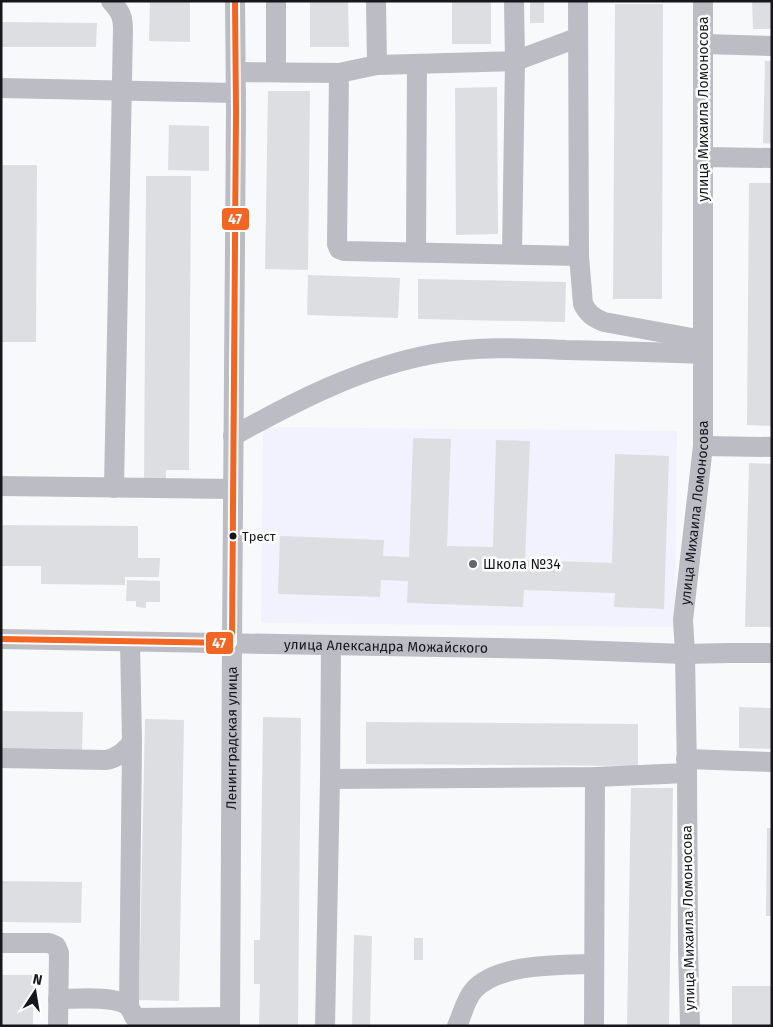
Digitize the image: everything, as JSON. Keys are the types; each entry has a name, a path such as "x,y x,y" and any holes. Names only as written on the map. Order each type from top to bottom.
{"street":[{"path":"111,1 123,17 114,488"},
{"name":"Ленинградская улица","path":"230,1022 235,1"},
{"path":"276,1 276,72"},
{"path":"376,1 377,65"},
{"path":"512,254 514,1"},
{"path":"578,1 579,256 583,304 594,318 604,322 703,347"},
{"name":"улица Михаила Ломоносова","path":"690,1026 683,620 703,446 703,1"},
{"path":"236,72 339,73 377,65 515,61 577,38"},
{"path":"704,44 772,46"},
{"path":"416,252 417,64"},
{"path":"339,73 337,244 339,249 344,251 579,256"},
{"path":"1,88 236,93"},
{"path":"703,158 772,158"},
{"path":"233,436 284,408 328,387 387,366 432,354 464,350 510,348 703,347"},
{"path":"703,446 772,447"},
{"path":"1,486 233,489"},
{"name":"улица Александра Можайского","path":"1,639 548,649 685,654 772,653"},
{"path":"130,642 133,1017"},
{"path":"325,1026 331,645"},
{"path":"1,758 106,760 119,756 132,743"},
{"path":"330,779 595,777 687,766 772,762"},
{"path":"594,1026 595,777"},
{"path":"1,943 49,944 56,946 59,953 58,1026"},
{"path":"458,1026 472,992 491,977 510,971 546,965 594,964"},
{"path":"58,999 110,999 122,1002 133,1017"},
{"path":"133,1017 230,1022"}],"shaded area":[{"path":"263,427 677,431 675,627 261,623"}],"building":[{"path":"150,1 190,1 190,42 149,41"},
{"path":"310,1 348,1 349,47 310,47"},
{"path":"452,1 491,1 491,44 452,44"},
{"path":"530,1 544,1 544,23 530,23"},
{"path":"752,1 772,1 772,29 753,29"},
{"path":"615,4 663,4 662,299 613,299"},
{"path":"1,22 97,23 96,47 1,47"},
{"path":"765,61 772,61 772,144 763,143"},
{"path":"497,87 498,234 456,235 455,88"},
{"path":"268,91 310,91 308,270 265,269"},
{"path":"169,125 209,126 209,171 168,170"},
{"path":"1,165 37,165 36,342 1,342"},
{"path":"146,176 191,176 189,470 166,470 166,484 144,484"},
{"path":"749,183 772,183 772,426 747,425"},
{"path":"308,275 400,278 398,318 307,315"},
{"path":"418,279 566,282 565,322 418,319"},
{"path":"413,438 451,439 447,546 493,547 496,440 530,441 525,560 612,563 615,454 669,456 664,609 614,607 615,593 524,590 523,607 407,603 408,581 381,580 380,597 278,594 280,536 384,540 383,556 409,557"},
{"path":"749,463 772,464 772,627 745,627"},
{"path":"1,525 138,526 138,558 160,558 159,577 125,577 125,585 41,584 41,566 1,566"},
{"path":"127,580 160,581 160,602 146,602 146,608 136,607 136,601 126,601"},
{"path":"739,707 772,708 772,749 739,748"},
{"path":"1,711 83,712 82,751 1,749"},
{"path":"263,717 301,718 298,1026 259,1026 260,984 254,984 254,940 260,940"},
{"path":"145,719 184,720 179,1001 139,1000"},
{"path":"366,722 638,724 638,766 366,764"},
{"path":"631,788 673,788 669,1026 627,1026"},
{"path":"767,828 772,828 772,916 766,916"},
{"path":"1,881 82,882 81,923 1,922"},
{"path":"354,935 372,936 370,1026 352,1026"},
{"path":"414,938 423,938 423,960 414,960"},
{"path":"1,975 33,975 33,1026 1,1026"},
{"path":"732,986 772,986 772,1026 732,1026"}],"transit line":[{"name":"47","path":"1,639 232,643 236,111 235,1"}],"place":[{"name":"Трест","path":"233,536"},
{"name":"Школа №34","path":"473,564"}]}
